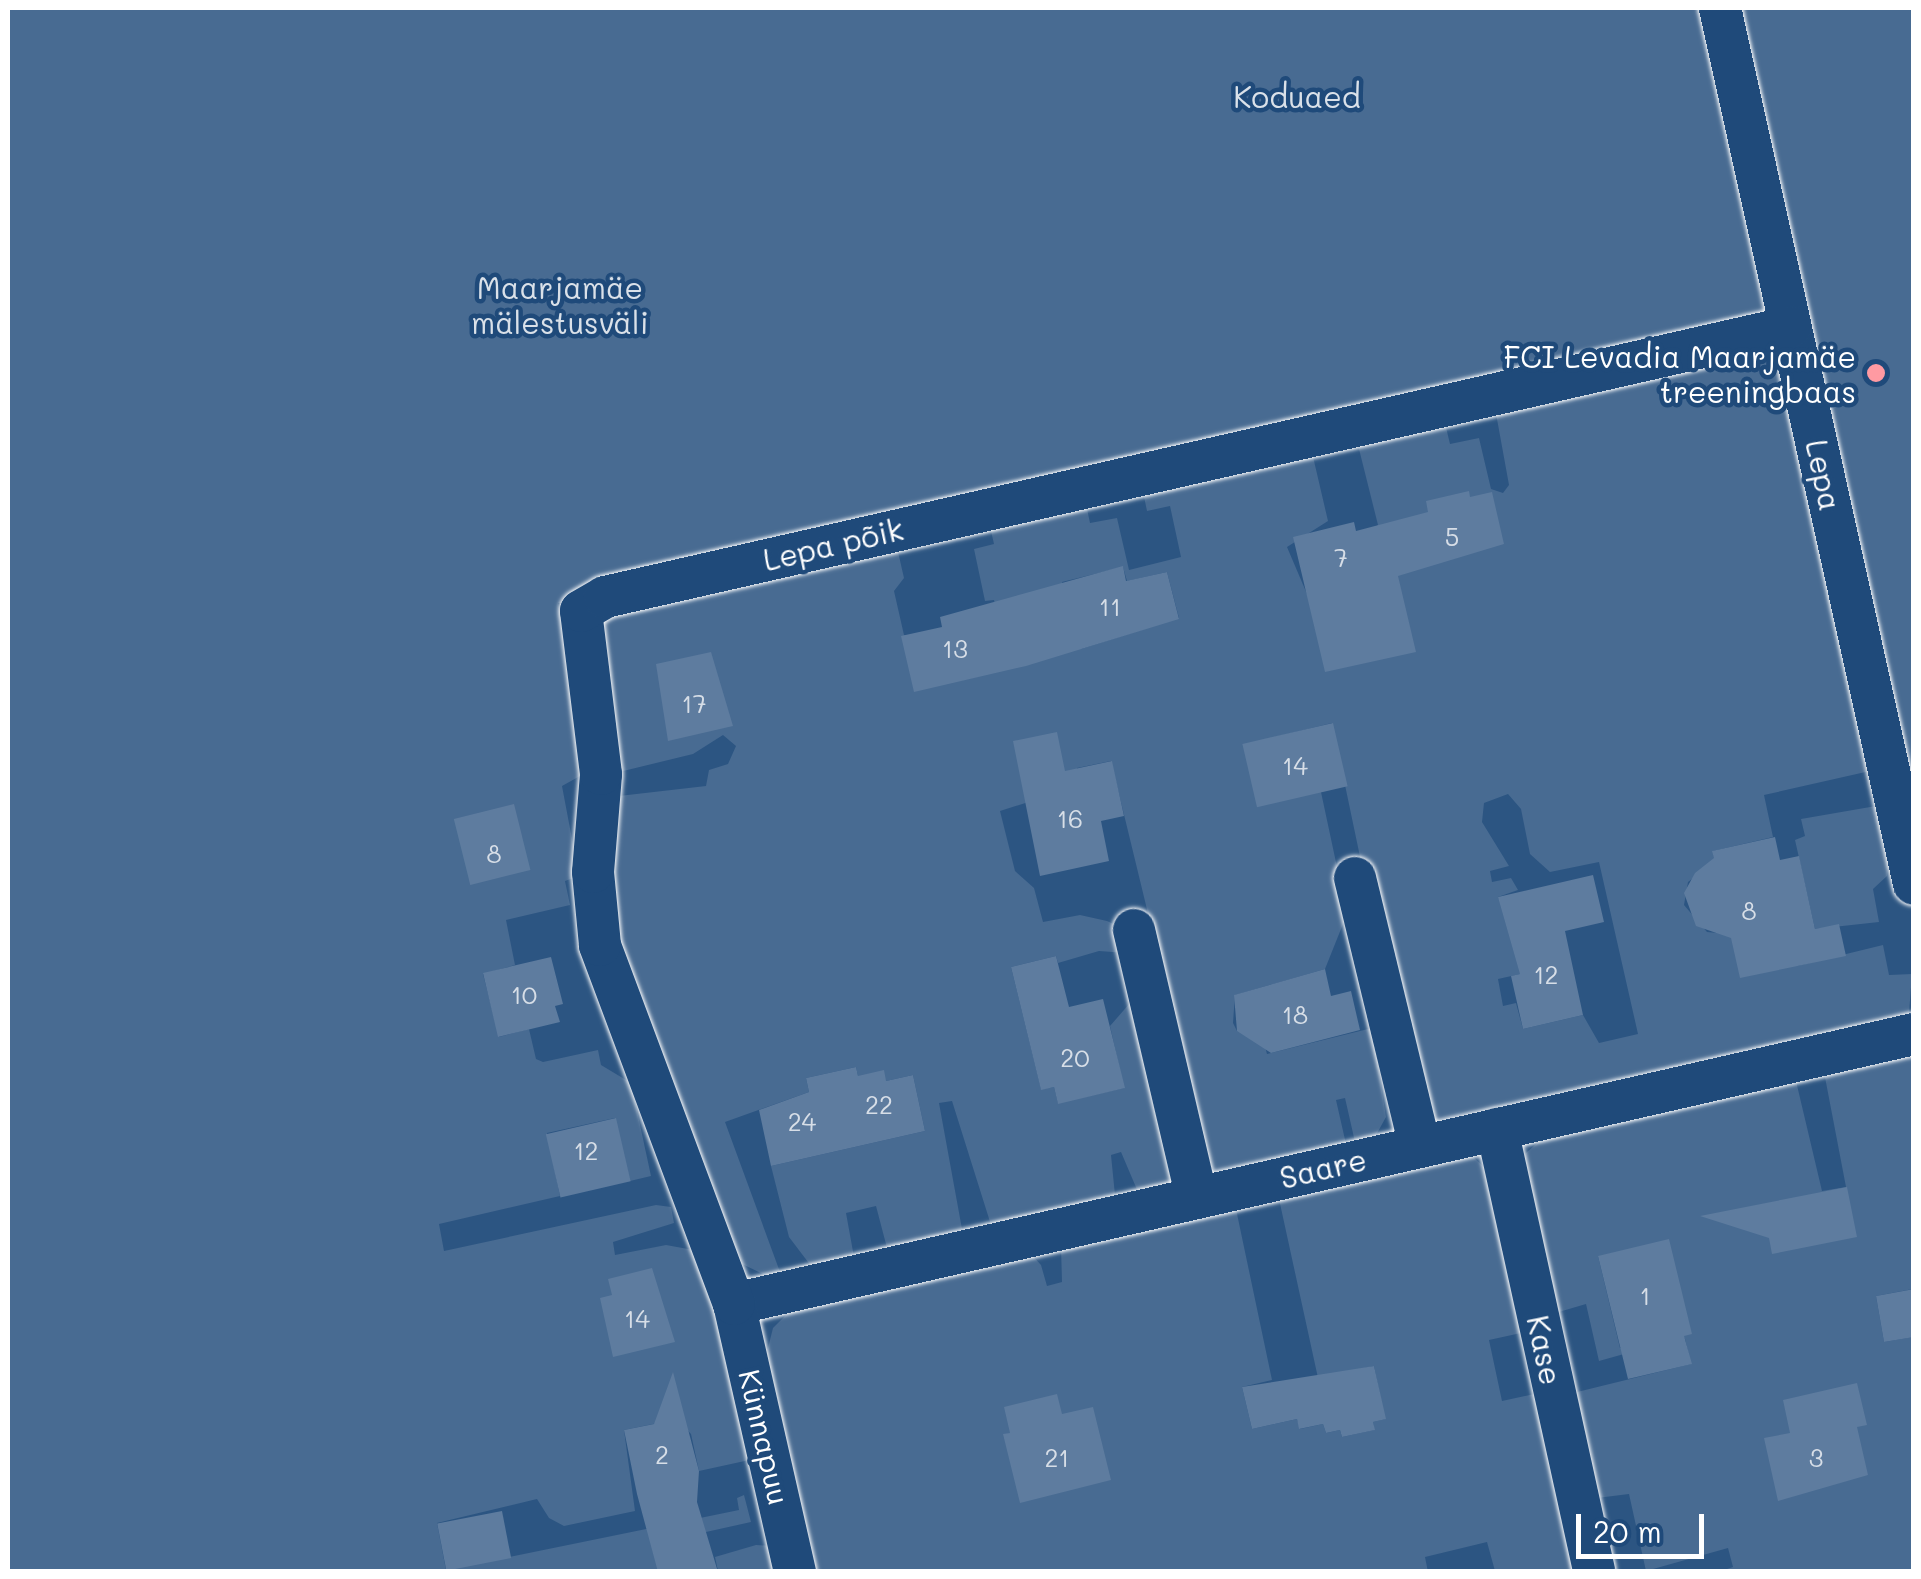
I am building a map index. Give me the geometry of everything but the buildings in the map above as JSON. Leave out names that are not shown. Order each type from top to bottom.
[{"type":"street","name":"Lepa","points":[[1720,8],[1914,884]]},
{"type":"street","name":"Lepa põik","points":[[734,1304],[600,944],[593,872],[601,774],[578,630],[587,604],[1791,326]]},
{"type":"street","points":[[1355,878],[1420,1146]]},
{"type":"street","points":[[1134,930],[1197,1198]]},
{"type":"street","name":"Saare","points":[[734,1304],[1914,1034]]},
{"type":"street","name":"Kase","points":[[1497,1129],[1594,1572]]},
{"type":"street","name":"Künnapuu","points":[[734,1304],[795,1572]]},
{"type":"green space","points":[[8,8],[1720,8],[1791,327],[587,604],[558,603],[589,771],[562,786],[579,876],[565,881],[570,905],[506,920],[515,965],[483,974],[499,1037],[529,1029],[536,1059],[543,1062],[598,1050],[601,1065],[631,1083],[651,1176],[630,1181],[615,1118],[547,1133],[560,1196],[439,1224],[444,1251],[656,1205],[671,1207],[674,1223],[613,1242],[615,1255],[666,1245],[699,1251],[754,1459],[699,1471],[691,1434],[664,1406],[658,1423],[624,1430],[635,1511],[564,1526],[549,1518],[537,1499],[437,1523],[446,1570],[739,1510],[737,1498],[744,1495],[751,1522],[652,1544],[674,1571],[8,1572]]},
{"type":"green space","name":"FCI Levadia Maarjamäe treeningbaas","points":[[1737,8],[1913,8],[1913,799]]},
{"type":"green space","points":[[1760,356],[1778,368],[1870,771],[1764,795],[1773,837],[1713,851],[1715,862],[1688,882],[1684,905],[1707,932],[1730,934],[1797,966],[1883,945],[1889,975],[1912,974],[1909,1013],[1433,1121],[1363,871],[1332,723],[1243,745],[1321,792],[1347,914],[1325,969],[1235,995],[1233,1023],[1237,1031],[1262,1035],[1267,1054],[1372,1028],[1386,1117],[1375,1137],[1355,1142],[1345,1098],[1336,1100],[1346,1144],[1216,1171],[1209,1165],[1111,761],[1077,768],[1079,786],[1000,811],[1015,871],[1034,888],[1043,922],[1080,915],[1107,921],[1120,927],[1126,953],[1099,951],[1058,963],[1056,956],[1011,967],[1041,1089],[1054,1087],[1058,1103],[1124,1088],[1110,1026],[1130,1003],[1180,1179],[1138,1192],[1121,1152],[1111,1155],[1115,1195],[991,1225],[952,1101],[939,1103],[962,1229],[887,1248],[876,1206],[846,1213],[854,1257],[811,1266],[789,1237],[771,1166],[925,1131],[913,1075],[886,1081],[858,1076],[856,1067],[806,1078],[809,1092],[725,1122],[780,1272],[767,1276],[736,1261],[609,920],[619,796],[706,786],[709,770],[728,764],[736,746],[723,735],[693,754],[615,773],[601,614],[896,543],[904,578],[894,591],[904,635],[1008,658],[994,600],[985,601],[974,549],[994,544],[989,522],[1085,499],[1090,523],[1117,518],[1129,570],[1181,557],[1170,506],[1147,511],[1142,487],[1311,448],[1328,521],[1287,547],[1307,594],[1378,525],[1356,437],[1444,419],[1450,444],[1479,438],[1491,489],[1503,493],[1509,485],[1495,408]],"holes":[[[1123,567],[1127,581],[1167,572],[1179,618],[1081,649],[1062,582]],[[1508,794],[1521,809],[1530,854],[1550,872],[1599,862],[1638,1034],[1599,1043],[1583,1015],[1523,1029],[1516,1003],[1503,1006],[1498,979],[1538,970],[1498,897],[1518,890],[1511,878],[1492,882],[1490,871],[1509,866],[1482,822],[1484,803]]]},
{"type":"green space","points":[[1876,806],[1888,864],[1887,876],[1873,889],[1879,922],[1815,929],[1795,840],[1805,836],[1801,819]]},
{"type":"green space","points":[[1913,1051],[1913,1289],[1876,1296],[1884,1342],[1913,1337],[1913,1571],[1721,1571],[1733,1567],[1728,1548],[1646,1571],[1629,1494],[1597,1498],[1573,1393],[1691,1364],[1685,1339],[1598,1256],[1620,1348],[1642,1349],[1599,1361],[1586,1304],[1552,1314],[1521,1165],[1526,1153],[1544,1137],[1796,1081],[1822,1191],[1846,1187],[1824,1072]]},
{"type":"green space","points":[[1472,1156],[1485,1168],[1521,1333],[1489,1340],[1502,1401],[1539,1393],[1579,1571],[1495,1571],[1487,1542],[1425,1557],[1428,1572],[813,1571],[766,1356],[773,1328],[792,1309],[1029,1252],[1041,1265],[1047,1286],[1062,1282],[1061,1247],[1236,1209],[1272,1380],[1242,1387],[1252,1429],[1297,1419],[1300,1429],[1323,1424],[1326,1433],[1340,1430],[1342,1437],[1374,1430],[1373,1422],[1385,1419],[1374,1366],[1318,1378],[1279,1199]]},
{"type":"green space","points":[[756,1545],[773,1546],[779,1571],[718,1571],[715,1557]]},
{"type":"place","name":"FCI Levadia Maarjamäe treeningbaas","points":[[1876,373]]},
{"type":"park label","name":"Koduaed","points":[[1297,96]]},
{"type":"park label","name":"Maarjamäe mälestusväli","points":[[560,304]]}]
